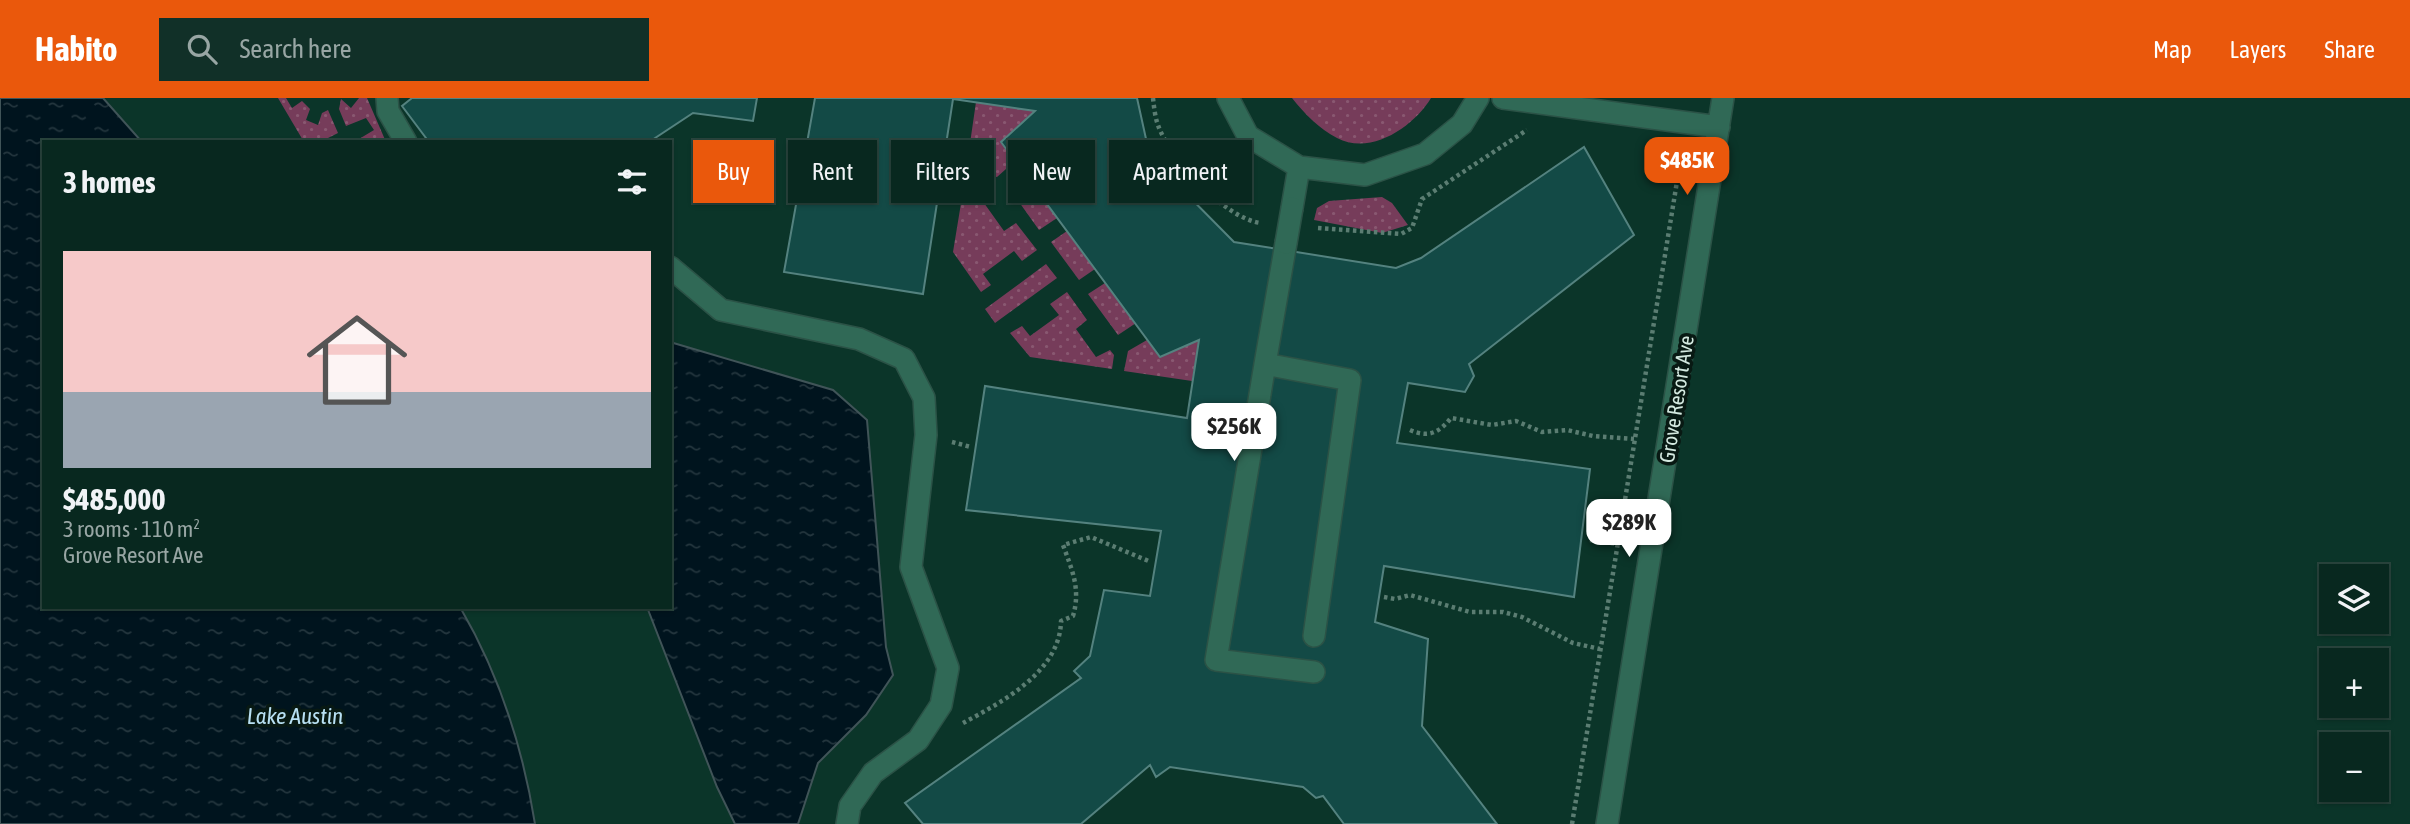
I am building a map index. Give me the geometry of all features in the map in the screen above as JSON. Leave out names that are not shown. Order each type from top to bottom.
[{"type":"street","points":[[387,98],[388,111],[405,140]]},
{"type":"street","points":[[1228,98],[1248,136],[1298,167],[1365,175],[1424,154],[1462,124],[1478,98]]},
{"type":"street","points":[[1503,98],[1719,127]]},
{"type":"street","name":"Grove Resort Ave","points":[[1607,824],[1723,98]]},
{"type":"street","points":[[1298,167],[1216,660],[1314,672]]},
{"type":"street","points":[[672,269],[721,310],[859,339],[904,359],[924,398],[926,435],[911,567],[948,668],[941,705],[918,740],[873,774],[850,806],[847,824]]},
{"type":"street","points":[[1265,364],[1350,380],[1314,636]]},
{"type":"path","points":[[1153,98],[1158,126],[1186,172],[1215,200],[1256,222],[1269,223]]},
{"type":"path","points":[[1572,824],[1687,124]]},
{"type":"path","points":[[1306,226],[1329,231],[1401,234],[1412,228],[1422,200],[1528,129],[1536,128]]},
{"type":"path","points":[[1670,149],[1682,152]]},
{"type":"path","points":[[1317,238],[1318,227]]},
{"type":"path","points":[[1410,430],[1422,435],[1441,430],[1451,418],[1492,425],[1516,421],[1542,432],[1567,430],[1593,436],[1634,439]]},
{"type":"path","points":[[924,730],[951,730],[1041,672],[1061,635],[1061,621],[1073,616],[1077,604],[1078,587],[1063,545],[1091,537],[1151,562]]},
{"type":"path","points":[[1590,540],[1617,544]]},
{"type":"path","points":[[1384,597],[1395,599],[1410,595],[1470,612],[1503,612],[1522,617],[1573,643],[1600,650]]},
{"type":"shaded area","points":[[278,98],[286,98],[292,108],[302,101],[310,109],[306,120],[318,125],[322,113],[328,110],[338,133],[324,140],[303,140]]},
{"type":"shaded area","points":[[359,98],[367,98],[385,140],[357,140],[374,130],[366,118],[346,126],[339,109],[341,99],[351,108]]},
{"type":"shaded area","points":[[1292,98],[1431,98],[1414,119],[1391,135],[1378,141],[1350,143],[1330,134],[1312,120]]},
{"type":"shaded area","points":[[976,102],[1035,111],[1001,142],[1008,152],[1008,167],[997,177],[994,176],[994,140],[970,140]]},
{"type":"shaded area","points":[[1382,197],[1392,203],[1408,225],[1382,233],[1314,220],[1317,208],[1329,201]]},
{"type":"shaded area","points":[[961,203],[984,203],[1004,231],[1016,223],[1037,250],[1022,261],[1014,251],[983,274],[991,285],[981,292],[953,252]]},
{"type":"shaded area","points":[[1020,203],[1046,203],[1057,218],[1039,230]]},
{"type":"shaded area","points":[[1067,231],[1095,269],[1079,280],[1051,242]]},
{"type":"shaded area","points":[[1046,264],[1057,278],[995,323],[985,309]]},
{"type":"shaded area","points":[[1105,283],[1136,323],[1118,335],[1088,294]]},
{"type":"shaded area","points":[[1067,292],[1087,320],[1076,329],[1096,357],[1110,350],[1114,355],[1112,369],[1030,357],[1010,333],[1022,326],[1030,336],[1059,315],[1050,304]]},
{"type":"shaded area","points":[[1147,340],[1199,340],[1192,381],[1124,371],[1128,351]]},
{"type":"water","name":"Lake Austin","points":[[0,98],[103,98],[140,140],[42,140],[42,609],[461,609],[486,658],[508,712],[524,767],[535,824],[0,824]]},
{"type":"water","points":[[672,343],[833,390],[867,420],[886,647],[893,675],[866,715],[818,763],[798,824],[735,824],[717,787],[648,609],[672,609]]},
{"type":"building","points":[[412,98],[757,98],[753,121],[693,113],[652,140],[428,140],[402,106]]},
{"type":"building","points":[[815,98],[1137,98],[1146,140],[1109,140],[1109,203],[1195,203],[1234,242],[1396,268],[1421,258],[1584,147],[1634,235],[1469,364],[1474,376],[1465,392],[1408,383],[1397,443],[1590,469],[1574,597],[1384,566],[1375,622],[1428,639],[1422,726],[1497,824],[1344,824],[1323,796],[1316,798],[1303,787],[1170,767],[1156,777],[1150,765],[1081,824],[923,824],[905,803],[1081,678],[1074,671],[1090,656],[1104,590],[1150,596],[1161,531],[966,510],[985,386],[1187,418],[1199,340],[1160,357],[1046,203],[1095,203],[1095,140],[1008,140],[1008,151],[1001,142],[1035,111],[953,99],[947,140],[891,140],[891,203],[937,203],[923,294],[784,272],[796,203],[877,203],[877,140],[808,140]]}]
